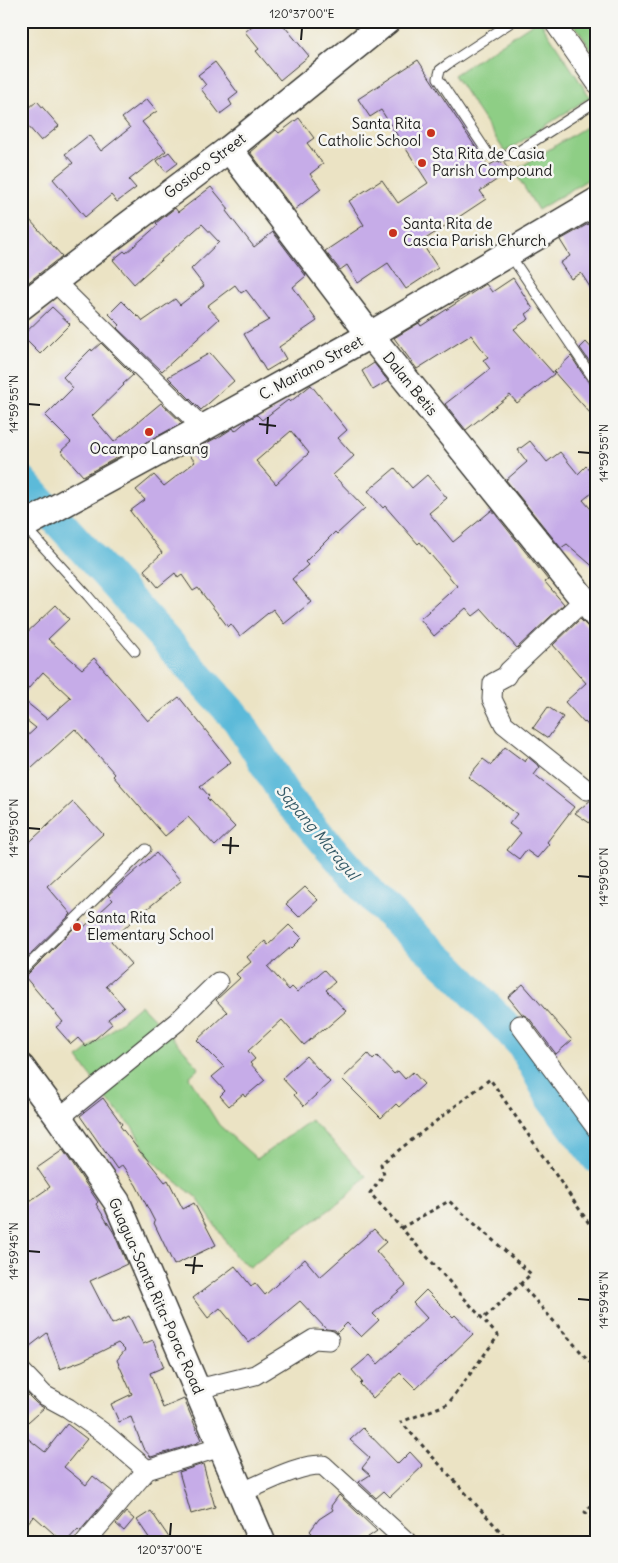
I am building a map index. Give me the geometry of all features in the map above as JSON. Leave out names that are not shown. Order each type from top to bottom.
[{"type":"street","name":"Gosioco Street","points":[[21,307],[229,148],[387,21]]},
{"type":"street","points":[[553,21],[597,84]]},
{"type":"street","name":"Dalan Betis","points":[[229,148],[370,334],[590,608]]},
{"type":"street","name":"C. Mariano Street","points":[[24,525],[203,428],[370,334],[597,201]]},
{"type":"street","points":[[54,281],[203,428]]},
{"type":"street","points":[[587,790],[504,724],[492,699],[493,683],[506,676],[509,671],[590,608]]},
{"type":"street","points":[[59,1118],[178,1021],[218,982]]},
{"type":"street","points":[[520,1025],[597,1129]]},
{"type":"street","name":"Guagua-Santa Rita-Porac Road","points":[[21,1067],[117,1202],[262,1542]]},
{"type":"street","points":[[197,1387],[210,1386],[255,1375],[314,1339],[329,1340]]},
{"type":"street","points":[[21,1371],[44,1395],[68,1408],[104,1434],[147,1470]]},
{"type":"street","points":[[85,1542],[147,1470],[221,1447]]},
{"type":"street","points":[[242,1492],[299,1468],[311,1464],[322,1464],[407,1542]]},
{"type":"lane","points":[[513,21],[440,70],[438,78],[489,154],[511,156],[597,102]]},
{"type":"lane","points":[[508,252],[597,384]]},
{"type":"lane","points":[[24,525],[135,651]]},
{"type":"lane","points":[[21,972],[146,849]]},
{"type":"path","points":[[510,1542],[401,1422],[448,1404],[498,1336],[370,1193],[384,1175],[380,1164],[490,1079],[597,1235]]},
{"type":"path","points":[[401,1228],[449,1201],[531,1274],[483,1319]]},
{"type":"path","points":[[520,1283],[597,1370]]},
{"type":"path","points":[[597,1500],[585,1512],[597,1523]]},
{"type":"green space","points":[[536,21],[540,21],[590,97],[505,152],[454,75]]},
{"type":"green space","points":[[572,21],[597,21],[597,58]]},
{"type":"green space","points":[[597,120],[597,174],[538,210],[514,171]]},
{"type":"green space","points":[[141,1005],[199,1068],[189,1077],[219,1125],[257,1159],[311,1120],[366,1176],[347,1197],[250,1267],[236,1257],[197,1198],[167,1174],[148,1155],[133,1128],[108,1101],[78,1058]]},
{"type":"building","points":[[258,21],[280,21],[309,56],[280,80],[256,51],[259,49],[245,32]]},
{"type":"building","points":[[418,60],[488,166],[495,162],[503,162],[510,171],[480,191],[486,199],[421,242],[438,268],[406,289],[388,263],[358,283],[347,265],[340,270],[325,251],[364,225],[349,201],[382,180],[398,203],[428,183],[381,110],[370,117],[358,99]]},
{"type":"building","points":[[215,62],[238,93],[229,100],[232,105],[220,114],[201,89],[206,85],[198,75]]},
{"type":"building","points":[[147,99],[157,111],[142,122],[166,151],[129,180],[136,188],[117,202],[111,195],[85,217],[53,179],[73,163],[65,154],[89,135],[101,151],[130,128],[122,118]]},
{"type":"building","points":[[37,101],[59,126],[41,141],[21,118],[21,115]]},
{"type":"building","points":[[299,118],[314,138],[307,143],[323,164],[310,174],[321,189],[294,210],[250,152],[276,130],[279,133]]},
{"type":"building","points":[[169,152],[178,163],[166,172],[157,161]]},
{"type":"building","points":[[211,187],[229,209],[226,211],[254,247],[273,232],[306,276],[293,287],[317,321],[279,347],[286,359],[266,371],[244,334],[269,320],[246,290],[241,293],[235,285],[207,306],[219,319],[162,371],[117,328],[120,325],[109,314],[122,301],[143,321],[175,299],[180,305],[204,286],[191,269],[219,242],[202,224],[134,284],[113,260],[124,251],[126,253],[158,225],[156,223],[175,208],[178,212]]},
{"type":"building","points":[[21,210],[62,256],[21,288]]},
{"type":"building","points":[[597,219],[597,298],[581,273],[571,279],[560,263],[570,256],[560,240]]},
{"type":"building","points":[[513,278],[533,309],[526,314],[529,319],[514,329],[554,374],[517,403],[510,395],[466,430],[445,404],[490,369],[483,360],[488,357],[471,335],[417,369],[394,338],[419,323],[421,326],[486,284],[492,292]]},
{"type":"building","points":[[52,307],[70,324],[40,354],[22,336]]},
{"type":"building","points":[[586,342],[597,354],[597,372],[580,348]]},
{"type":"building","points":[[101,343],[133,375],[92,416],[114,442],[161,403],[182,423],[83,476],[61,451],[71,442],[45,416],[73,388],[63,377],[91,349],[92,351]]},
{"type":"building","points":[[210,353],[234,381],[201,410],[168,377]]},
{"type":"building","points":[[571,356],[592,388],[597,390],[597,421],[554,372]]},
{"type":"building","points":[[374,363],[388,381],[373,390],[362,371]]},
{"type":"building","points":[[311,385],[347,430],[338,438],[354,456],[333,475],[365,508],[337,534],[335,532],[305,562],[308,565],[292,579],[311,602],[284,624],[273,609],[240,636],[231,624],[228,627],[198,588],[193,591],[182,575],[178,578],[175,573],[158,587],[144,570],[162,553],[130,511],[145,500],[136,490],[154,475],[164,486],[195,462],[188,453],[233,428],[235,431],[257,415],[262,420],[288,400],[290,402]],"holes":[[[291,431],[309,453],[276,484],[256,461]]]},
{"type":"building","points":[[530,441],[547,462],[560,452],[578,474],[586,466],[597,478],[597,489],[583,500],[597,516],[597,570],[567,544],[561,548],[506,480],[527,462],[518,450]]},
{"type":"building","points":[[395,468],[412,488],[427,475],[447,498],[429,513],[453,542],[492,510],[548,580],[545,582],[564,604],[517,648],[482,609],[473,616],[466,608],[434,636],[420,619],[457,586],[420,542],[418,544],[385,506],[383,508],[368,491]]},
{"type":"building","points":[[56,605],[69,619],[48,639],[82,669],[94,658],[148,721],[179,697],[231,762],[200,786],[209,796],[207,798],[235,827],[215,846],[188,817],[165,836],[113,776],[115,774],[75,729],[21,778],[21,742],[36,728],[21,716],[21,698],[47,719],[71,698],[43,672],[21,697],[21,638]]},
{"type":"building","points":[[580,619],[591,630],[597,631],[597,735],[565,702],[586,683],[553,645]]},
{"type":"building","points":[[548,707],[563,717],[548,738],[533,728]]},
{"type":"building","points":[[505,747],[525,762],[528,757],[540,767],[534,775],[574,807],[537,858],[526,850],[519,859],[507,850],[521,833],[509,824],[517,814],[468,777],[483,759],[491,765]]},
{"type":"building","points":[[597,795],[597,817],[591,824],[575,813]]},
{"type":"building","points":[[73,802],[103,834],[47,886],[71,914],[21,963],[21,850]]},
{"type":"building","points":[[156,853],[181,881],[111,941],[131,964],[106,986],[124,1007],[108,1019],[112,1024],[86,1047],[78,1038],[71,1044],[56,1027],[63,1022],[25,977],[79,923],[83,928],[113,900],[108,895]]},
{"type":"building","points":[[305,887],[318,900],[299,917],[286,904]]},
{"type":"building","points":[[289,925],[302,938],[268,967],[289,990],[292,987],[297,992],[324,970],[335,982],[326,990],[346,1011],[304,1045],[282,1020],[248,1051],[255,1059],[250,1063],[265,1080],[245,1097],[243,1094],[229,1106],[220,1096],[225,1091],[212,1077],[224,1067],[197,1040],[227,1012],[216,1000],[240,978],[236,974],[251,962],[247,957],[265,941],[268,945]]},
{"type":"building","points":[[523,984],[572,1040],[556,1054],[529,1018],[522,1014],[508,997]]},
{"type":"building","points":[[368,1054],[373,1060],[377,1056],[394,1074],[398,1071],[405,1079],[413,1072],[424,1084],[399,1107],[396,1104],[381,1118],[342,1079]]},
{"type":"building","points":[[306,1056],[330,1082],[304,1106],[294,1095],[296,1093],[282,1078]]},
{"type":"building","points":[[103,1098],[122,1124],[120,1126],[141,1153],[165,1182],[168,1180],[183,1209],[194,1203],[216,1245],[174,1265],[136,1185],[122,1165],[117,1169],[80,1116]]},
{"type":"building","points":[[63,1150],[98,1202],[96,1204],[114,1233],[127,1264],[90,1281],[112,1324],[129,1316],[143,1344],[153,1340],[164,1367],[150,1373],[163,1408],[184,1399],[201,1440],[197,1443],[151,1457],[143,1448],[131,1417],[119,1422],[111,1404],[132,1394],[117,1360],[125,1350],[118,1343],[82,1361],[60,1369],[47,1333],[21,1353],[21,1207],[50,1187],[37,1168]]},
{"type":"building","points":[[374,1229],[386,1242],[376,1251],[406,1285],[373,1314],[379,1320],[361,1337],[347,1323],[337,1333],[335,1330],[326,1329],[300,1301],[249,1343],[220,1308],[208,1318],[193,1298],[235,1266],[251,1286],[255,1283],[265,1295],[305,1259],[320,1277]]},
{"type":"building","points":[[426,1290],[453,1317],[455,1315],[473,1334],[416,1389],[400,1373],[373,1398],[360,1384],[362,1382],[352,1370],[370,1355],[378,1364],[427,1318],[413,1303]]},
{"type":"building","points":[[21,1388],[44,1408],[21,1428]]},
{"type":"building","points":[[67,1424],[87,1439],[64,1467],[86,1485],[93,1476],[113,1492],[80,1531],[78,1529],[66,1542],[63,1542],[34,1516],[21,1530],[21,1433],[45,1452]]},
{"type":"building","points":[[363,1428],[398,1464],[410,1452],[423,1466],[390,1497],[384,1491],[376,1498],[359,1482],[370,1475],[362,1468],[370,1458],[350,1440]]},
{"type":"building","points":[[203,1464],[215,1507],[191,1514],[179,1472]]},
{"type":"building","points":[[339,1495],[377,1531],[361,1542],[296,1542],[312,1533],[310,1531],[319,1519],[333,1510],[331,1506]]},
{"type":"building","points":[[151,1511],[172,1542],[152,1542],[137,1520]]},
{"type":"building","points":[[126,1512],[134,1519],[124,1531],[116,1524]]},
{"type":"waterway","name":"Sapang Maragul","points":[[21,480],[238,720],[286,797],[381,906],[452,970],[523,1045],[552,1098],[597,1158]]},
{"type":"place","name":"Santa Rita Catholic School","points":[[431,133]]},
{"type":"place","name":"Sta Rita de Casia Parish Compound","points":[[422,163]]},
{"type":"place","name":"Santa Rita de Cascia Parish Church","points":[[393,233]]},
{"type":"place","name":"Ocampo Lansang","points":[[149,432]]},
{"type":"place","name":"Santa Rita Elementary School","points":[[77,927]]}]
